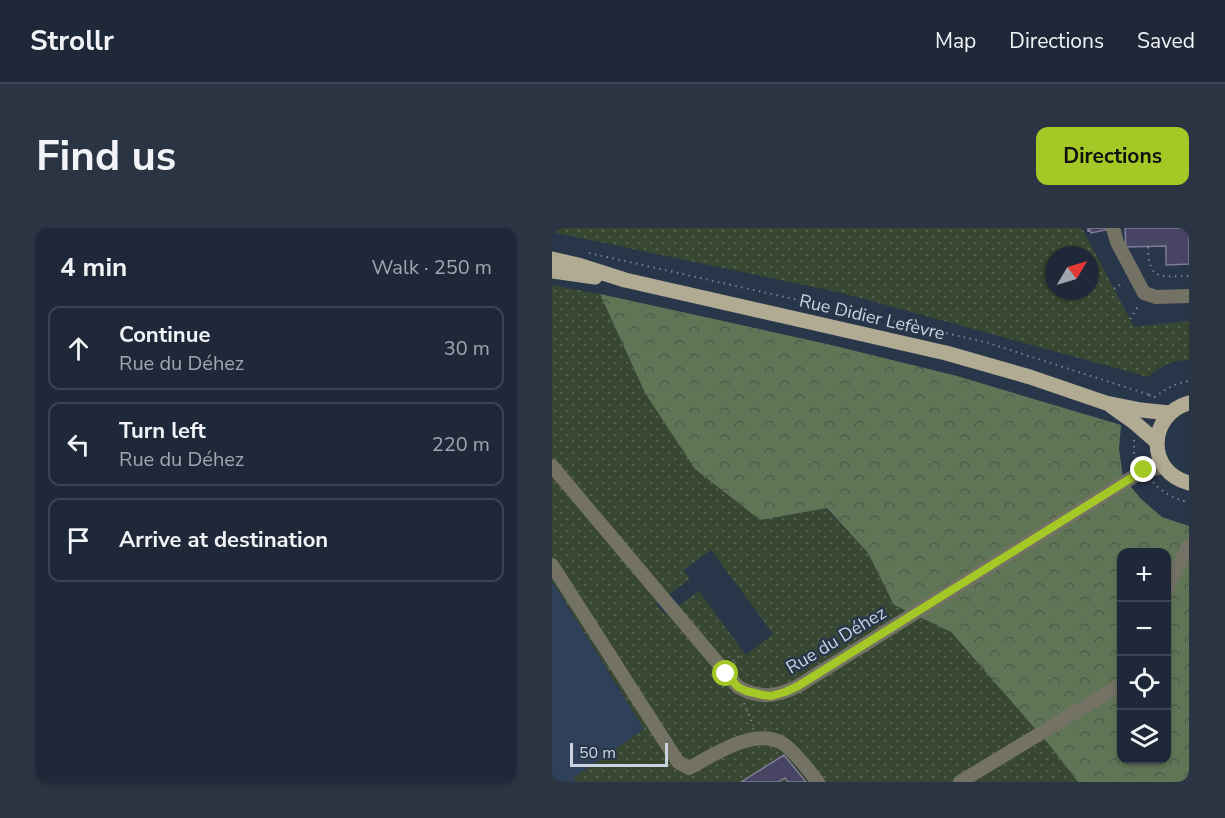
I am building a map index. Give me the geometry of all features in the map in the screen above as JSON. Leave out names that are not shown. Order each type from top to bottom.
[{"type":"main road","name":"Rue Didier Lefèvre","points":[[552,259],[625,280],[946,353],[1030,377],[1106,403],[1141,410],[1170,412]]},
{"type":"main road","name":"Rue Didier Lefèvre","points":[[552,271],[625,280]]},
{"type":"main road","name":"Rue Didier Lefèvre","points":[[1106,403],[1157,442]]},
{"type":"main road","points":[[1189,403],[1175,408],[1165,417],[1159,429],[1157,442],[1158,455],[1164,467],[1174,477],[1189,483]]},
{"type":"street","points":[[1113,228],[1117,242],[1144,293],[1156,297],[1189,296]]},
{"type":"street","name":"Rue du Déhez","points":[[552,466],[738,687],[771,696],[798,686],[1144,470],[1164,467]]},
{"type":"street","points":[[1171,582],[1189,546]]},
{"type":"street","points":[[552,565],[678,762],[689,768],[733,745],[752,739],[767,739],[782,743],[818,782]]},
{"type":"street","points":[[960,782],[1117,687]]},
{"type":"path","points":[[1148,247],[1148,262],[1154,273],[1162,276],[1189,276]]},
{"type":"path","points":[[586,252],[985,342],[1150,395]]},
{"type":"path","points":[[1149,479],[1171,496],[1189,502]]},
{"type":"shaded area","points":[[552,581],[644,730],[574,778],[576,782],[552,782]]},
{"type":"green space","points":[[552,228],[1082,228],[1091,246],[1045,246],[1045,300],[1099,300],[1099,260],[1134,327],[1189,321],[1189,360],[1167,364],[1148,377],[842,293],[552,232]]},
{"type":"green space","points":[[552,285],[600,294],[645,393],[760,520],[826,508],[868,553],[894,605],[951,632],[1051,747],[1078,782],[576,782],[573,778],[644,729],[552,581]],"holes":[[[711,550],[773,634],[746,655],[699,591],[666,615],[656,604],[690,579],[683,570]]]},
{"type":"green space","points":[[600,294],[827,344],[957,376],[1121,425],[1119,449],[1123,477],[1141,499],[1162,517],[1189,526],[1189,782],[1078,782],[1051,747],[951,632],[894,605],[868,553],[827,508],[760,520],[695,469],[645,393]]},
{"type":"building","points":[[1088,228],[1106,228],[1106,230],[1091,233]]},
{"type":"building","points":[[1125,228],[1189,228],[1189,264],[1166,265],[1166,246],[1126,247]]},
{"type":"building","points":[[784,755],[806,782],[788,782],[785,778],[778,782],[741,782]]},
{"type":"route","points":[[726,674],[738,687],[763,695],[771,696],[798,686],[1144,470]]}]
